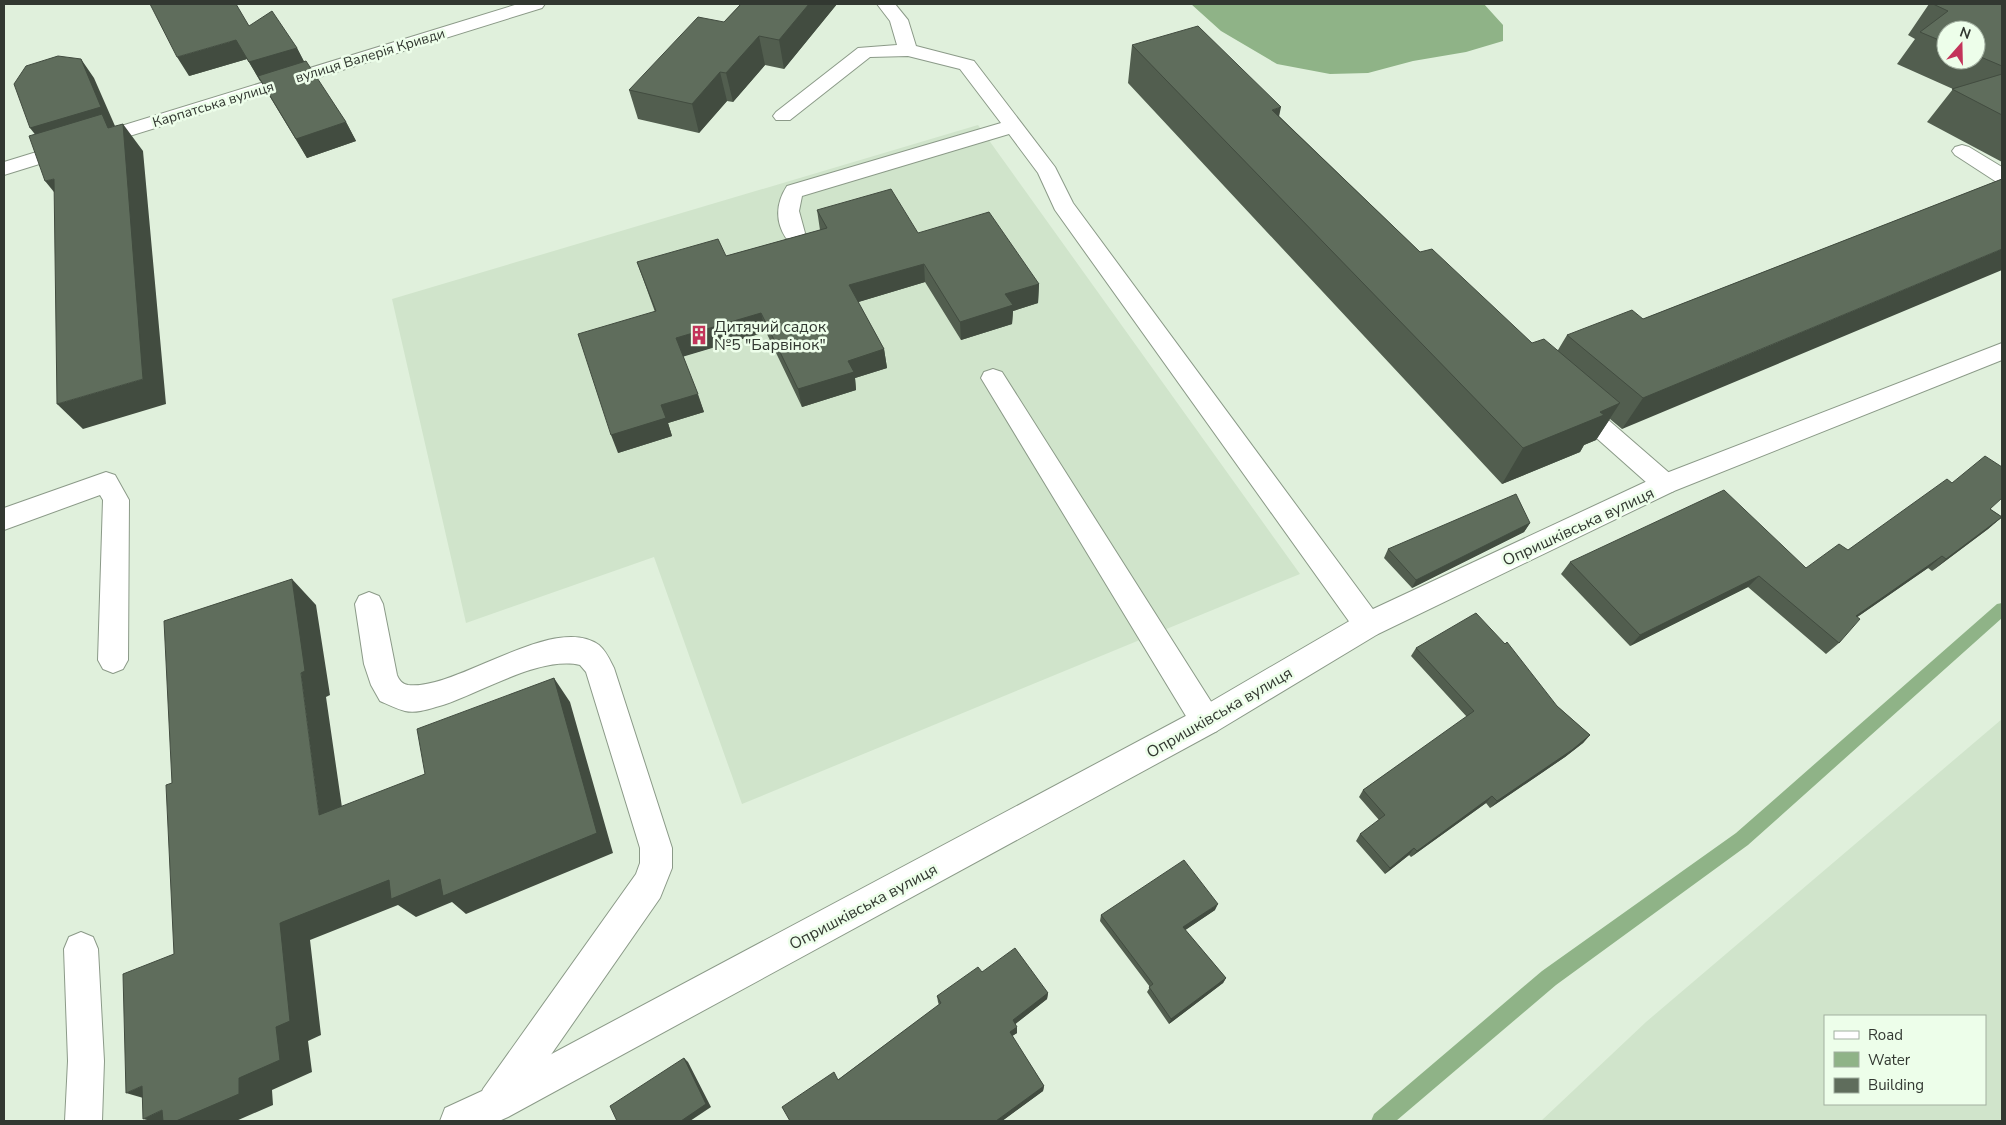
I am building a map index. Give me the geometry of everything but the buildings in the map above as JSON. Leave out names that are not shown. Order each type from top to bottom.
[{"type":"street","name":"вулиця Валерія Кривди","points":[[4,168],[536,4]]},
{"type":"street","points":[[886,4],[899,20],[908,50]]},
{"type":"street","points":[[783,116],[865,52],[908,50],[967,65],[1048,172],[1063,205],[1368,626]]},
{"type":"street","points":[[794,233],[787,208],[787,199],[794,191],[1014,126]]},
{"type":"street","points":[[1962,151],[2002,176]]},
{"type":"street","name":"Опришківська вулиця","points":[[458,1121],[495,1104],[1206,721],[1368,626],[1665,484],[2002,351]]},
{"type":"street","points":[[992,378],[1206,721]]},
{"type":"street","points":[[1554,387],[1665,484]]},
{"type":"street","points":[[4,519],[106,482],[116,500],[113,660]]},
{"type":"street","points":[[369,604],[383,680],[392,693],[409,700],[431,696],[550,652],[571,649],[589,654],[599,668],[656,848],[658,860],[656,873],[648,886],[495,1104]]},
{"type":"street","points":[[81,950],[86,1061],[84,1121]]},
{"type":"shaded area","points":[[978,125],[1300,574],[742,804],[654,557],[466,623],[392,299]]},
{"type":"shaded area","points":[[2002,719],[2002,1121],[1541,1121],[1646,1022]]},
{"type":"water","points":[[1191,4],[1484,4],[1503,25],[1503,41],[1466,52],[1413,61],[1368,73],[1330,74],[1277,64],[1221,31]]},
{"type":"waterway","points":[[1381,1121],[1549,978],[1742,839],[2002,609]]},
{"type":"place","name":"Дитячий садок №5 \"Барвінок\"","points":[[699,335]]}]
